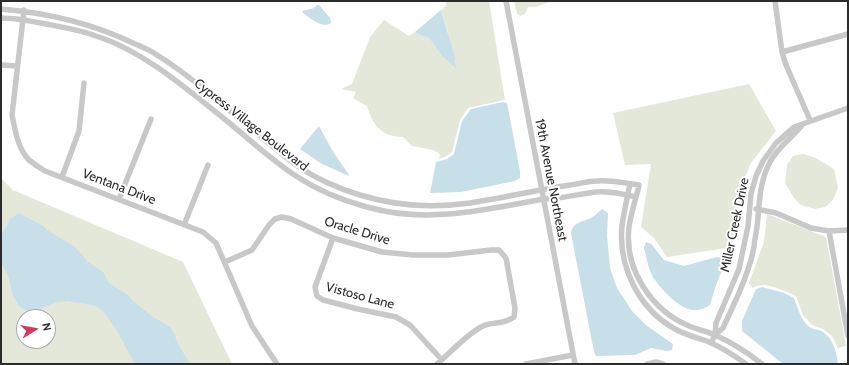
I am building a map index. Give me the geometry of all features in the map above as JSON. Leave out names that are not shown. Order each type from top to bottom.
[{"type":"street","name":"19th Avenue Northeast","points":[[506,1],[575,364]]},
{"type":"street","points":[[775,1],[782,52],[810,120]]},
{"type":"street","name":"Cypress Village Boulevard","points":[[1,9],[24,10],[55,15],[94,26],[156,54],[184,74],[300,168],[338,187],[360,195],[384,201],[406,204],[443,206],[472,203],[541,189],[597,181],[612,181],[639,186],[636,197],[612,192],[596,192],[554,199],[543,199],[473,212],[430,215],[368,208],[321,190],[294,174],[162,70],[128,50],[96,36],[57,26],[1,18]]},
{"type":"street","name":"Ventana Drive","points":[[24,10],[12,115],[20,146],[28,159],[45,171],[203,232],[216,243],[252,326],[277,364]]},
{"type":"street","points":[[782,52],[848,34]]},
{"type":"street","points":[[1,65],[18,66]]},
{"type":"street","points":[[62,177],[78,132],[84,82]]},
{"type":"street","name":"Miller Creek Drive","points":[[715,335],[716,323],[739,270],[751,194],[756,176],[771,154],[781,147],[797,132],[802,125],[810,120],[848,108]]},
{"type":"street","points":[[119,199],[151,119]]},
{"type":"street","name":"Miller Creek Drive","points":[[715,335],[723,328],[750,266],[756,237],[760,188],[771,154]]},
{"type":"street","points":[[184,225],[208,165]]},
{"type":"street","points":[[630,184],[622,227],[623,254],[630,279],[639,296],[654,313],[676,329],[712,343],[746,364]]},
{"type":"street","points":[[636,197],[629,226],[628,241],[635,272],[643,287],[652,299],[662,310],[678,320],[733,344],[762,364]]},
{"type":"street","points":[[750,208],[776,213],[810,228],[829,231],[848,230]]},
{"type":"street","name":"Oracle Drive","points":[[225,262],[252,250],[275,219],[282,217],[291,219],[333,238],[382,252],[413,255],[448,255],[499,250],[506,258],[515,308],[514,318],[507,322],[482,326],[470,334],[440,362]]},
{"type":"street","points":[[829,231],[848,336]]},
{"type":"street","name":"Vistoso Lane","points":[[333,238],[315,287],[318,296],[323,300],[396,317],[410,325],[440,362]]},
{"type":"street","points":[[712,343],[715,335]]},
{"type":"street","points":[[527,364],[537,363],[544,356],[552,359],[573,355]]},
{"type":"street","points":[[647,364],[656,362],[663,364]]},
{"type":"shaded area","points":[[446,1],[489,1],[505,100],[468,108],[460,120],[452,152],[439,159],[440,154],[433,150],[412,146],[403,137],[389,135],[379,129],[375,125],[367,106],[353,98],[356,92],[341,89],[352,84],[370,37],[384,20],[409,36],[415,32],[429,38],[441,55],[448,32],[441,10],[446,6]]},
{"type":"shaded area","points":[[514,1],[552,1],[536,7],[528,7],[525,14],[521,16],[517,14]]},
{"type":"shaded area","points":[[749,84],[776,131],[751,163],[745,177],[733,247],[667,257],[654,238],[641,227],[651,164],[625,165],[613,113]]},
{"type":"shaded area","points":[[803,154],[816,158],[834,169],[838,188],[833,200],[825,207],[815,209],[801,205],[794,198],[785,183],[787,165],[793,156]]},
{"type":"shaded area","points":[[1,178],[13,190],[183,262],[232,364],[1,364]]},
{"type":"shaded area","points":[[767,214],[826,237],[846,346],[838,348],[832,336],[823,329],[812,325],[803,315],[796,296],[780,289],[768,286],[762,285],[753,288],[749,283],[764,242]]},
{"type":"water","points":[[319,5],[330,18],[331,23],[328,25],[314,21],[302,11],[314,8]]},
{"type":"water","points":[[441,10],[454,54],[456,68],[441,55],[429,38],[415,32]]},
{"type":"water","points":[[503,102],[507,103],[520,178],[515,181],[461,192],[430,193],[436,162],[447,159],[454,154],[462,121],[471,109]]},
{"type":"water","points":[[319,126],[332,150],[349,176],[322,164],[300,149]]},
{"type":"water","points":[[602,209],[608,213],[607,236],[610,268],[617,288],[632,311],[647,326],[673,344],[672,350],[667,351],[651,348],[635,355],[596,356],[594,352],[571,233],[576,224],[592,217]]},
{"type":"water","points":[[19,213],[43,226],[75,247],[88,262],[103,272],[109,283],[128,295],[153,317],[170,327],[190,364],[135,364],[117,331],[105,313],[98,307],[67,301],[55,303],[39,309],[24,309],[19,306],[13,296],[9,278],[1,262],[1,236],[10,219]]},
{"type":"water","points":[[646,242],[651,244],[664,260],[684,266],[717,257],[724,258],[726,261],[710,305],[697,310],[688,309],[676,302],[665,292],[653,277],[650,270],[644,247]]},
{"type":"water","points":[[762,287],[784,293],[794,298],[800,314],[805,322],[811,328],[823,332],[832,342],[838,364],[783,364],[742,331],[742,321],[756,289]]}]
